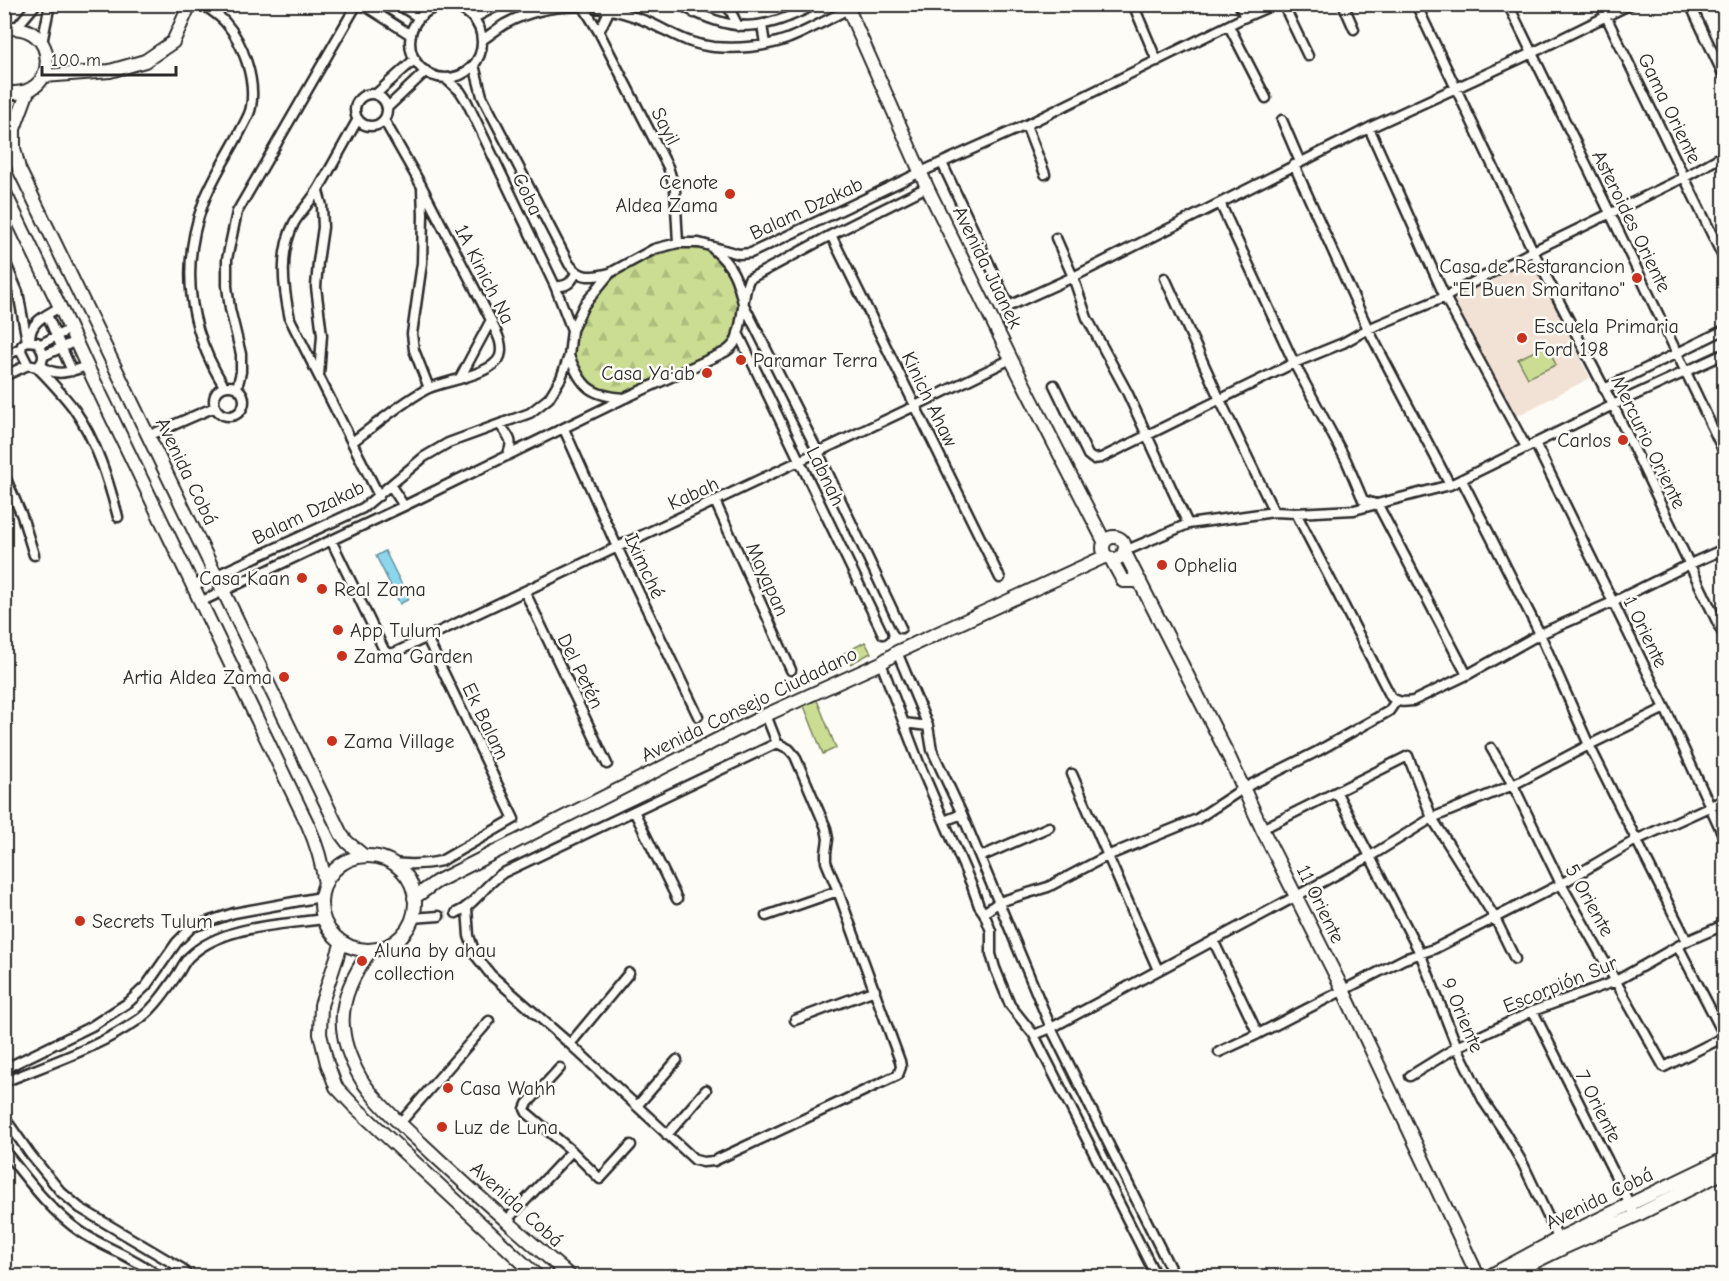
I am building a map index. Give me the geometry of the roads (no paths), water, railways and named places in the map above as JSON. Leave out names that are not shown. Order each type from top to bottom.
[{"type":"street","points":[[10,29],[36,4]]},
{"type":"street","points":[[42,43],[50,4]]},
{"type":"street","points":[[44,76],[110,71],[145,61],[173,42],[190,4]]},
{"type":"street","points":[[203,4],[224,21],[239,41],[251,76],[251,108],[204,200],[193,238],[189,274],[196,323],[224,386]]},
{"type":"street","points":[[237,388],[242,354],[230,309],[227,286],[227,259],[237,212],[357,4]]},
{"type":"street","points":[[362,4],[411,35]]},
{"type":"street","points":[[397,4],[419,18]]},
{"type":"street","points":[[474,18],[501,4]]},
{"type":"street","points":[[679,4],[694,13],[720,23],[738,26],[762,25],[791,17],[816,4]]},
{"type":"street","points":[[694,13],[704,4]]},
{"type":"street","points":[[727,4],[738,26]]},
{"type":"street","points":[[1133,4],[1157,61]]},
{"type":"street","points":[[1239,4],[1245,17]]},
{"type":"street","name":"Balam Dzakab","points":[[193,586],[363,508],[424,458],[448,443],[530,413],[549,398],[561,378],[569,356],[572,330],[584,305],[610,273],[654,249],[678,243],[699,243],[739,254],[751,252],[921,172],[1026,126],[1275,4]]},
{"type":"street","points":[[1283,4],[1308,56]]},
{"type":"street","points":[[1343,4],[1354,29]]},
{"type":"street","name":"Mercurio Oriente","points":[[1416,4],[1533,251],[1613,405],[1725,636]]},
{"type":"street","name":"Asteroides Oriente","points":[[1508,4],[1725,452]]},
{"type":"street","name":"Gama Oriente","points":[[1600,4],[1725,259]]},
{"type":"street","points":[[942,163],[1009,306],[1073,277],[1369,128],[1532,53],[1631,4]]},
{"type":"street","points":[[1690,4],[1725,76]]},
{"type":"street","points":[[447,5],[462,9],[474,18],[480,28],[482,40],[479,57],[474,65],[461,75],[445,78],[426,71],[415,59],[411,47],[411,35],[419,18],[432,9],[447,5]]},
{"type":"street","points":[[482,40],[535,8],[584,6],[610,9],[650,23],[687,42],[715,47],[743,47],[785,39],[847,7]]},
{"type":"street","name":"Sayil","points":[[584,6],[600,32],[668,167],[675,189],[678,243]]},
{"type":"street","name":"Avenida Juanek","points":[[847,7],[927,187],[1104,541]]},
{"type":"street","points":[[600,32],[610,9]]},
{"type":"street","points":[[762,25],[765,44]]},
{"type":"street","points":[[1228,26],[1266,98]]},
{"type":"street","points":[[4,92],[17,94],[38,85],[48,65],[47,53],[35,35],[26,30],[10,29]]},
{"type":"street","points":[[376,94],[415,59]]},
{"type":"street","points":[[474,65],[482,96],[560,250],[576,273],[597,276],[610,273]]},
{"type":"street","points":[[388,107],[426,71]]},
{"type":"street","name":"Coba","points":[[445,78],[460,91],[467,102],[555,286],[572,330]]},
{"type":"street","name":"Avenida Cobá","points":[[28,91],[14,129],[14,148],[19,169],[341,834],[364,856]]},
{"type":"street","points":[[367,94],[376,94],[385,100],[388,107],[384,120],[373,126],[365,125],[358,119],[355,111],[357,102],[367,94]]},
{"type":"street","points":[[358,119],[318,191],[294,223],[284,254],[283,275],[290,319],[379,496]]},
{"type":"street","name":"1A Kinich Na","points":[[352,442],[429,388],[483,370],[494,364],[500,357],[501,343],[491,320],[421,185],[384,120]]},
{"type":"street","points":[[1282,120],[1297,164],[1368,328],[1450,485]]},
{"type":"street","points":[[1026,126],[1045,174]]},
{"type":"street","points":[[1369,128],[1445,297],[1526,447]]},
{"type":"street","points":[[1054,385],[1090,458],[1101,458],[1294,363],[1343,343],[1368,328],[1445,297],[1725,155]]},
{"type":"street","points":[[421,185],[422,262],[412,334],[414,350],[429,388]]},
{"type":"street","points":[[200,602],[723,353],[733,346],[738,333],[749,279],[927,187]]},
{"type":"street","points":[[4,191],[318,848],[325,884]]},
{"type":"street","points":[[318,191],[322,206],[323,227],[316,287],[322,334],[319,377]]},
{"type":"street","points":[[1220,203],[1294,363],[1346,460],[1363,500],[1378,505],[1467,675]]},
{"type":"street","name":"Kinich Ahaw","points":[[831,235],[1000,578]]},
{"type":"street","points":[[1056,238],[1087,318],[1128,392],[1188,524]]},
{"type":"street","points":[[710,247],[733,270],[743,303],[818,452],[901,628]]},
{"type":"street","points":[[4,259],[18,292],[29,343],[43,356]]},
{"type":"street","points":[[555,286],[568,285],[576,273]]},
{"type":"street","points":[[1165,278],[1274,512]]},
{"type":"street","points":[[60,307],[33,325],[29,343],[21,351],[69,403],[88,433],[104,471],[118,517]]},
{"type":"street","points":[[47,315],[72,371]]},
{"type":"street","points":[[460,378],[491,320]]},
{"type":"street","points":[[4,357],[29,343],[56,336],[70,329]]},
{"type":"street","points":[[1604,389],[1725,330]]},
{"type":"street","name":"Labnah","points":[[738,333],[883,634]]},
{"type":"street","points":[[43,356],[76,341]]},
{"type":"street","points":[[1124,550],[1188,524],[1274,512],[1354,510],[1450,485],[1613,405],[1725,354]]},
{"type":"street","points":[[4,376],[35,366],[44,359],[43,356]]},
{"type":"street","points":[[569,356],[577,375],[585,386],[597,393],[625,398]]},
{"type":"street","name":"Kabah","points":[[332,540],[384,650],[389,654],[525,592],[1011,359]]},
{"type":"street","points":[[35,366],[59,374],[87,366]]},
{"type":"street","points":[[224,386],[237,388],[244,399],[240,411],[233,415],[220,414],[215,407],[214,396],[224,386]]},
{"type":"street","points":[[148,436],[215,407]]},
{"type":"street","points":[[500,425],[511,440],[507,457]]},
{"type":"street","name":"Iximché","points":[[564,429],[617,547],[698,716]]},
{"type":"street","name":"1 Oriente","points":[[1535,443],[1665,708],[1725,837]]},
{"type":"street","points":[[4,474],[22,516],[34,555]]},
{"type":"street","points":[[1462,480],[1540,634],[1589,745],[1687,941]]},
{"type":"street","points":[[391,486],[404,506]]},
{"type":"street","name":"Mayapan","points":[[716,501],[791,670]]},
{"type":"street","points":[[1296,513],[1391,697],[1403,703],[1413,701],[1467,675],[1540,634],[1725,549]]},
{"type":"street","points":[[1109,557],[1119,558],[1124,550],[1123,542],[1118,537],[1110,537],[1104,541],[1102,548],[1123,581],[1140,581]]},
{"type":"street","name":"11 Oriente","points":[[1124,550],[1244,788],[1262,830],[1342,990],[1478,1276]]},
{"type":"street","name":"Avenida Consejo Ciudadano","points":[[414,898],[436,882],[766,715],[880,663],[897,652],[1109,557]]},
{"type":"street","name":"Del Petén","points":[[525,592],[607,764]]},
{"type":"street","name":"Ek Balam","points":[[392,863],[412,865],[441,861],[514,819],[427,638]]},
{"type":"street","points":[[897,652],[928,726],[932,750],[962,814],[1052,1028],[1174,1276]]},
{"type":"street","points":[[880,663],[919,763],[991,931],[991,954],[1010,1005],[1034,1035],[1156,1276]]},
{"type":"street","points":[[984,913],[999,902],[1048,887],[1107,856],[1197,819],[1244,788],[1318,751],[1389,711],[1396,701]]},
{"type":"street","points":[[1034,1035],[1052,1028],[1370,857],[1432,818],[1513,785],[1665,708]]},
{"type":"street","points":[[467,908],[469,936],[476,956],[491,975],[570,1044],[695,1160],[714,1161],[898,1075],[901,1067],[900,1061],[826,862],[828,839],[826,828],[795,756],[789,749],[777,743],[766,715]]},
{"type":"street","points":[[904,723],[928,726]]},
{"type":"street","points":[[456,913],[467,908],[493,879],[503,873],[777,743]]},
{"type":"street","name":"5 Oriente","points":[[1491,748],[1513,785],[1561,884],[1664,1067],[1725,1036]]},
{"type":"street","points":[[919,763],[932,750]]},
{"type":"street","points":[[1262,830],[1408,756],[1432,818],[1495,918],[1515,959]]},
{"type":"street","points":[[1072,774],[1158,970]]},
{"type":"street","name":"9 Oriente","points":[[1337,793],[1420,953],[1458,1047],[1484,1102],[1523,1164],[1561,1243]]},
{"type":"street","points":[[1219,1052],[1404,959],[1434,948],[1495,918],[1561,884],[1636,840],[1725,800]]},
{"type":"street","points":[[634,811],[677,899]]},
{"type":"street","points":[[944,821],[962,814]]},
{"type":"street","points":[[980,857],[1049,827]]},
{"type":"street","points":[[364,856],[379,857],[392,863],[407,878],[412,888],[414,898],[412,918],[407,928],[400,937],[382,948],[371,950],[351,947],[342,942],[328,928],[321,908],[321,897],[331,873],[352,858],[364,856]]},
{"type":"street","points":[[766,916],[838,891]]},
{"type":"street","points":[[4,1069],[92,1026],[129,1002],[146,986],[177,942],[192,927],[234,913],[321,897]]},
{"type":"street","points":[[412,918],[439,916]]},
{"type":"street","points":[[4,1082],[84,1050],[142,1017],[152,1008],[189,957],[212,940],[241,931],[324,919]]},
{"type":"street","name":"Escorpión Sur","points":[[1410,1077],[1458,1047],[1533,1011],[1616,981],[1687,941],[1725,925]]},
{"type":"street","points":[[991,931],[1010,931]]},
{"type":"street","points":[[1213,940],[1258,1034]]},
{"type":"street","name":"Avenida Cobá","points":[[342,942],[321,1005],[321,1034],[327,1063],[336,1087],[537,1276]]},
{"type":"street","points":[[1678,946],[1725,1036]]},
{"type":"street","name":"Avenida Cobá","points":[[371,950],[350,987],[343,1010],[344,1035],[351,1059],[366,1088],[400,1123],[506,1221],[570,1276]]},
{"type":"street","points":[[570,1044],[629,973]]},
{"type":"street","points":[[795,1020],[875,990]]},
{"type":"street","name":"7 Oriente","points":[[1533,1011],[1632,1211]]},
{"type":"street","points":[[400,1123],[489,1021]]},
{"type":"street","points":[[637,1106],[677,1060]]},
{"type":"street","points":[[560,1068],[526,1104],[527,1113],[600,1179],[631,1145]]},
{"type":"street","points":[[668,1135],[706,1090]]},
{"type":"street","points":[[4,1116],[30,1154],[61,1191],[80,1208],[181,1268],[188,1276]]},
{"type":"street","points":[[1093,1152],[1109,1143]]},
{"type":"street","points":[[4,1150],[41,1196],[81,1232],[146,1267],[158,1276]]},
{"type":"street","points":[[506,1221],[572,1152]]},
{"type":"street","name":"Avenida Cobá","points":[[1632,1211],[1725,1159]]},
{"type":"street","name":"Avenida Cobá","points":[[1492,1276],[1632,1211],[1725,1172]]},
{"type":"street","name":"Avenida Cobá","points":[[1506,1276],[1561,1243]]},
{"type":"water","points":[[385,551],[409,599],[400,604],[376,556]]},
{"type":"tunnel","points":[[439,916],[456,913]]},
{"type":"place","name":"Cenote Aldea Zama","points":[[730,194]]},
{"type":"place","name":"Casa de Restarancion \"El Buen Smaritano\"","points":[[1637,278]]},
{"type":"place","name":"Escuela Primaria Ford 198","points":[[1522,338]]},
{"type":"place","name":"Paramar Terra","points":[[741,360]]},
{"type":"place","name":"Casa Ya'ab","points":[[707,373]]},
{"type":"place","name":"Carlos","points":[[1623,440]]},
{"type":"place","name":"Ophelia","points":[[1162,565]]},
{"type":"place","name":"Casa Kaan","points":[[302,578]]},
{"type":"place","name":"Real Zama","points":[[322,589]]},
{"type":"place","name":"App Tulum","points":[[338,630]]},
{"type":"place","name":"Zama Garden","points":[[342,656]]},
{"type":"place","name":"Artia Aldea Zama","points":[[284,677]]},
{"type":"place","name":"Zama Village","points":[[332,741]]},
{"type":"place","name":"Secrets Tulum","points":[[80,921]]},
{"type":"place","name":"Aluna by ahau collection","points":[[362,961]]},
{"type":"place","name":"Casa Wahh","points":[[448,1088]]},
{"type":"place","name":"Luz de Luna","points":[[442,1127]]}]
